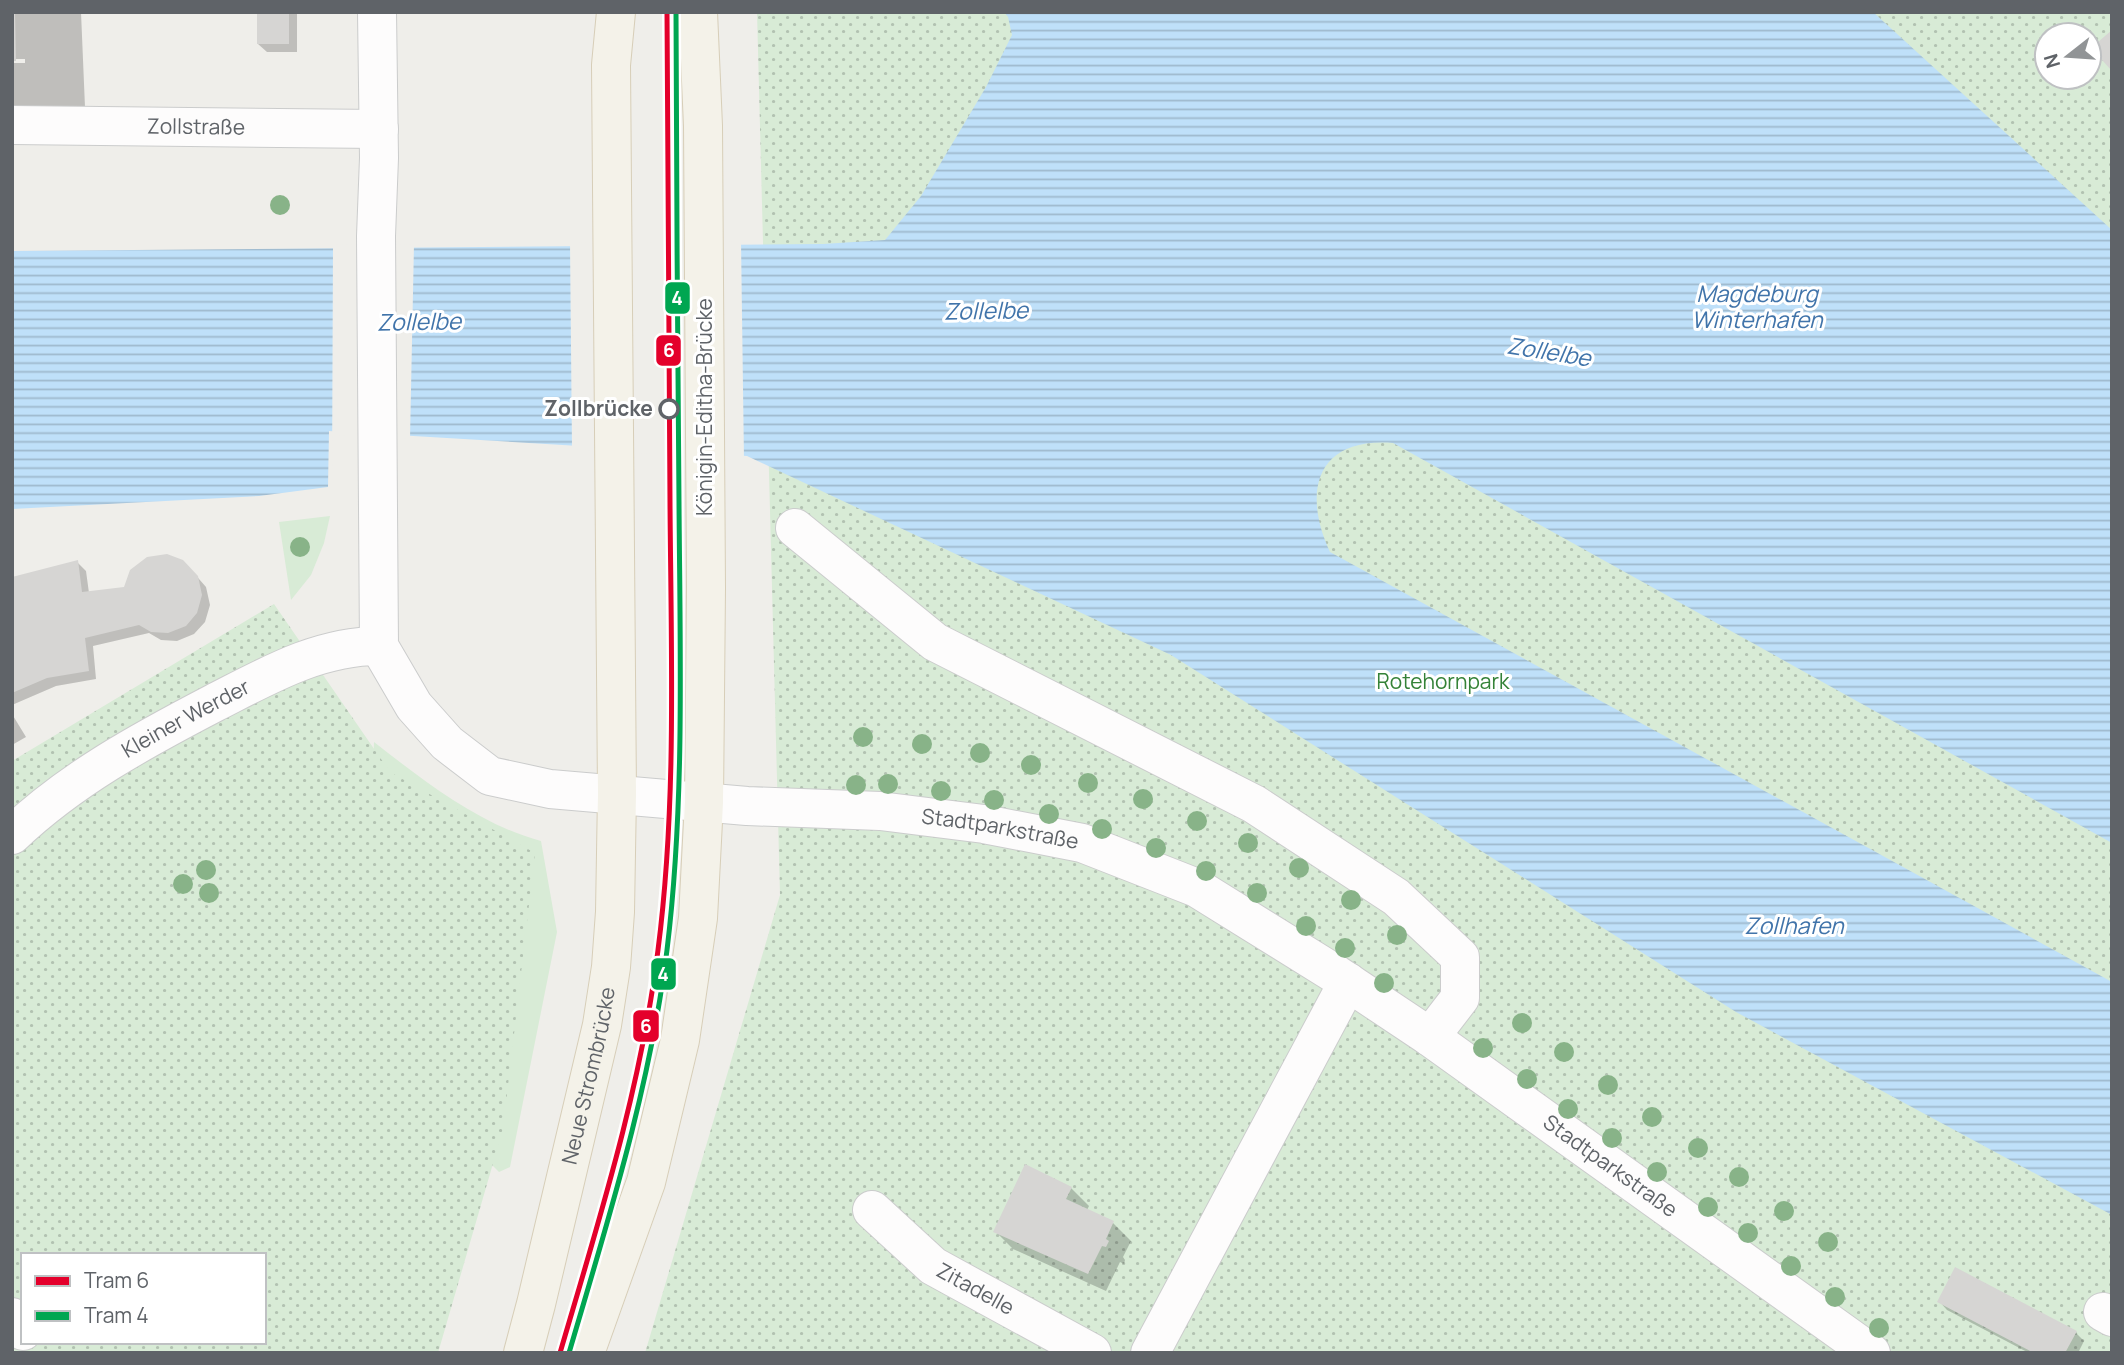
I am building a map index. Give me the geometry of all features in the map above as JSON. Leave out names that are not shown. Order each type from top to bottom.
[{"type":"main road","points":[[616,12],[611,65],[617,794]]},
{"type":"main road","name":"Königin-Editha-Brücke","points":[[698,12],[703,126],[706,588],[704,802]]},
{"type":"main road","name":"Neue Strombrücke","points":[[523,1353],[602,1025],[614,925],[617,794]]},
{"type":"main road","points":[[585,1353],[646,1182],[680,1040],[698,918],[704,802]]},
{"type":"street","points":[[377,12],[379,646],[414,706],[447,743],[490,776],[550,789],[617,794]]},
{"type":"street","name":"Zollstraße","points":[[12,125],[379,129]]},
{"type":"street","points":[[795,528],[935,642],[1255,804],[1396,897],[1460,957],[1460,998],[1430,1037]]},
{"type":"street","name":"Kleiner Werder","points":[[12,835],[57,795],[108,761],[260,679],[310,657],[379,646]]},
{"type":"street","name":"Stadtparkstraße","points":[[617,794],[704,802],[880,811],[984,824],[1082,843],[1197,888],[1348,982],[1430,1037],[1871,1353]]},
{"type":"street","points":[[1150,1353],[1348,982]]},
{"type":"street","name":"Zitadelle","points":[[872,1210],[933,1266],[1092,1353]]},
{"type":"green space","name":"Rotehornpark","points":[[757,12],[2112,12],[2112,1353],[645,1353],[780,895]]},
{"type":"green space","points":[[330,516],[324,543],[311,575],[291,600],[279,522]]},
{"type":"green space","points":[[274,604],[390,772],[535,853],[503,1129],[438,1353],[12,1353],[12,761]]},
{"type":"green space","points":[[374,742],[453,800],[496,824],[541,841],[557,932],[510,1167],[499,1172],[460,1133],[372,802]]},
{"type":"water","name":"Magdeburg Winterhafen","points":[[1004,12],[1873,12],[2112,230],[2112,843],[1393,443],[1367,444],[1347,449],[1332,459],[1322,473],[1317,490],[1317,509],[1330,552],[2112,982],[2112,1215],[1736,1012],[1171,655],[747,456],[329,431],[328,487],[259,496],[12,509],[12,251],[823,244],[885,240],[921,196],[986,87],[1012,35],[1008,17]]},
{"type":"pier","points":[[741,241],[744,460],[572,449],[570,243]]},
{"type":"pier","points":[[414,244],[410,439],[332,435],[333,245]]},
{"type":"building","points":[[12,12],[15,12],[16,61],[12,61]]},
{"type":"building","points":[[257,12],[289,12],[289,44],[257,44]]},
{"type":"building","points":[[2112,30],[2112,71],[2103,61],[2103,38]]},
{"type":"building","points":[[167,554],[183,560],[198,576],[202,595],[197,613],[186,626],[168,633],[151,632],[139,625],[85,638],[89,671],[47,678],[12,693],[12,577],[78,560],[82,592],[124,587],[130,570],[147,557]]},
{"type":"building","points":[[1025,1164],[1072,1187],[1066,1199],[1114,1221],[1106,1239],[1109,1241],[1106,1247],[1102,1246],[1088,1274],[993,1232]]},
{"type":"building","points":[[1955,1267],[2077,1331],[2065,1353],[2034,1353],[1937,1302]]},
{"type":"tram line","name":"6","points":[[560,1353],[630,1103],[651,1001],[664,894],[671,726],[667,12]]},
{"type":"tram line","name":"4","points":[[569,1353],[639,1103],[660,1001],[673,894],[679,782],[680,670],[676,12]]},
{"type":"place","name":"Zollbrücke","points":[[669,409]]},
{"type":"water label","name":"Zollelbe","points":[[986,311]]},
{"type":"water label","name":"Zollelbe","points":[[419,322]]},
{"type":"water label","name":"Zollelbe","points":[[1549,352]]},
{"type":"water label","name":"Zollhafen","points":[[1794,926]]}]
